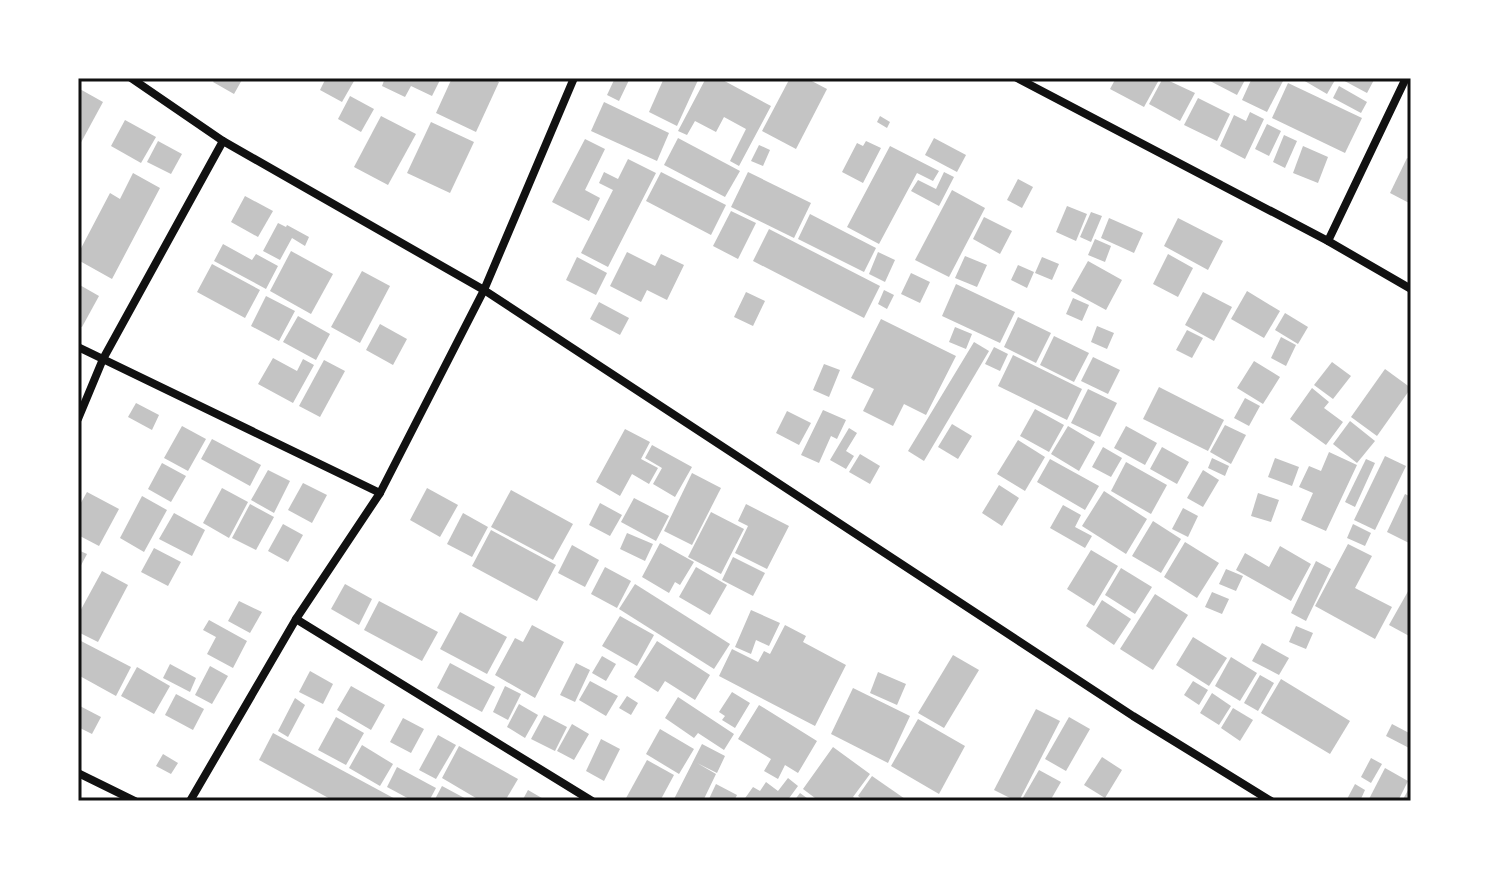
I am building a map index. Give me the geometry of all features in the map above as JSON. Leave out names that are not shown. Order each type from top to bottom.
[{"type":"street","points":[[131,78],[223,141],[484,290],[1120,708],[1271,801]]},
{"type":"street","points":[[190,801],[296,619],[380,493],[484,290],[574,78]]},
{"type":"street","points":[[1017,78],[1328,241],[1411,289]]},
{"type":"street","points":[[1328,241],[1406,78]]},
{"type":"street","points":[[78,419],[103,359],[223,141]]},
{"type":"street","points":[[78,347],[380,493]]},
{"type":"street","points":[[296,619],[592,801]]},
{"type":"street","points":[[78,773],[135,801]]},
{"type":"building","points":[[216,78],[243,78],[234,94],[213,82]]},
{"type":"building","points":[[326,78],[349,78],[354,81],[342,102],[320,90]]},
{"type":"building","points":[[385,78],[441,78],[432,96],[411,86],[405,97],[382,86]]},
{"type":"building","points":[[452,78],[491,78],[499,82],[476,132],[436,113]]},
{"type":"building","points":[[615,78],[630,78],[619,101],[607,95]]},
{"type":"building","points":[[664,78],[699,78],[677,126],[649,112]]},
{"type":"building","points":[[706,78],[719,78],[771,106],[739,166],[730,161],[746,129],[724,117],[716,132],[695,121],[687,135],[678,131]]},
{"type":"building","points":[[790,78],[806,78],[827,89],[796,149],[762,131]]},
{"type":"building","points":[[1116,78],[1160,78],[1144,107],[1110,89]]},
{"type":"building","points":[[1163,78],[1195,93],[1180,121],[1149,104]]},
{"type":"building","points":[[1212,78],[1246,78],[1237,95],[1210,81]]},
{"type":"building","points":[[1252,78],[1277,78],[1283,81],[1267,112],[1242,100]]},
{"type":"building","points":[[1304,78],[1331,78],[1335,80],[1327,94]]},
{"type":"building","points":[[1339,78],[1375,78],[1367,93]]},
{"type":"building","points":[[1288,83],[1362,118],[1345,153],[1272,118]]},
{"type":"building","points":[[1339,86],[1367,102],[1361,113],[1333,98]]},
{"type":"building","points":[[78,88],[103,102],[78,148]]},
{"type":"building","points":[[350,96],[374,109],[361,132],[338,119]]},
{"type":"building","points":[[1198,98],[1230,114],[1217,141],[1184,125]]},
{"type":"building","points":[[604,102],[669,133],[657,161],[591,131]]},
{"type":"building","points":[[1250,112],[1264,119],[1245,159],[1220,146],[1234,115],[1246,121]]},
{"type":"building","points":[[381,116],[416,134],[388,185],[354,167]]},
{"type":"building","points":[[880,116],[890,122],[887,128],[877,122]]},
{"type":"building","points":[[125,120],[156,137],[141,163],[111,146]]},
{"type":"building","points":[[431,122],[474,142],[450,193],[407,173]]},
{"type":"building","points":[[1267,124],[1281,131],[1269,156],[1255,149]]},
{"type":"building","points":[[1284,135],[1297,141],[1285,168],[1273,162]]},
{"type":"building","points":[[678,138],[740,171],[725,197],[664,165]]},
{"type":"building","points":[[934,138],[966,155],[957,172],[925,155]]},
{"type":"building","points":[[585,139],[605,149],[585,190],[600,198],[589,221],[552,202]]},
{"type":"building","points":[[158,141],[182,154],[171,174],[147,162]]},
{"type":"building","points":[[866,141],[881,148],[863,183],[842,172],[857,143],[863,146]]},
{"type":"building","points":[[759,145],[770,150],[763,166],[751,161]]},
{"type":"building","points":[[890,146],[939,171],[933,181],[917,173],[879,244],[847,227]]},
{"type":"building","points":[[1303,146],[1328,157],[1318,183],[1293,173]]},
{"type":"building","points":[[1407,158],[1411,160],[1411,204],[1390,193]]},
{"type":"building","points":[[628,159],[656,173],[608,267],[581,253],[613,190],[599,183],[604,172],[618,179]]},
{"type":"building","points":[[661,172],[726,205],[711,235],[646,201]]},
{"type":"building","points":[[748,172],[811,203],[794,238],[731,207]]},
{"type":"building","points":[[944,172],[954,177],[939,206],[911,191],[918,180],[936,189]]},
{"type":"building","points":[[133,173],[160,188],[112,279],[78,260],[78,254],[110,193],[120,199]]},
{"type":"building","points":[[1018,179],[1033,187],[1022,208],[1007,200]]},
{"type":"building","points":[[952,190],[985,208],[949,277],[915,260]]},
{"type":"building","points":[[245,196],[273,211],[258,237],[231,222]]},
{"type":"building","points":[[1067,206],[1087,214],[1076,241],[1056,232]]},
{"type":"building","points":[[731,211],[756,223],[738,259],[713,246]]},
{"type":"building","points":[[1091,212],[1102,216],[1091,242],[1080,237]]},
{"type":"building","points":[[810,214],[876,248],[864,272],[798,239]]},
{"type":"building","points":[[984,217],[1012,231],[1000,254],[973,239]]},
{"type":"building","points":[[1109,218],[1143,233],[1134,253],[1101,238]]},
{"type":"building","points":[[1178,218],[1223,241],[1208,270],[1164,246]]},
{"type":"building","points":[[278,223],[309,237],[305,246],[292,238],[280,260],[263,251]]},
{"type":"building","points":[[769,229],[880,286],[864,318],[753,261]]},
{"type":"building","points":[[1095,239],[1111,246],[1105,262],[1088,255]]},
{"type":"building","points":[[223,244],[252,260],[256,254],[278,266],[266,289],[214,261]]},
{"type":"building","points":[[291,251],[333,274],[311,314],[270,291]]},
{"type":"building","points":[[627,252],[655,266],[661,254],[684,265],[667,300],[647,290],[641,302],[610,286]]},
{"type":"building","points":[[878,252],[895,260],[885,282],[869,274]]},
{"type":"building","points":[[1168,254],[1193,268],[1178,297],[1153,284]]},
{"type":"building","points":[[965,256],[987,265],[977,287],[955,278]]},
{"type":"building","points":[[577,257],[607,273],[596,295],[566,280]]},
{"type":"building","points":[[1042,257],[1059,264],[1052,280],[1035,273]]},
{"type":"building","points":[[1088,261],[1122,280],[1106,310],[1071,291]]},
{"type":"building","points":[[212,264],[260,290],[245,318],[197,292]]},
{"type":"building","points":[[1018,265],[1034,272],[1027,288],[1011,280]]},
{"type":"building","points":[[362,271],[390,286],[360,343],[331,327]]},
{"type":"building","points":[[911,273],[930,282],[920,303],[901,294]]},
{"type":"building","points":[[78,284],[99,296],[82,327],[78,326]]},
{"type":"building","points":[[956,284],[1015,312],[1000,343],[942,316]]},
{"type":"building","points":[[884,290],[894,295],[887,309],[878,304]]},
{"type":"building","points":[[1247,291],[1280,311],[1264,338],[1231,319]]},
{"type":"building","points":[[746,292],[765,301],[753,326],[734,317]]},
{"type":"building","points":[[1203,292],[1232,307],[1214,341],[1185,325]]},
{"type":"building","points":[[266,296],[295,311],[279,341],[251,326]]},
{"type":"building","points":[[1073,298],[1089,305],[1082,321],[1066,314]]},
{"type":"building","points":[[599,302],[629,318],[620,335],[590,319]]},
{"type":"building","points":[[1285,313],[1308,327],[1298,344],[1275,330]]},
{"type":"building","points":[[298,316],[330,334],[316,360],[283,342]]},
{"type":"building","points":[[1018,317],[1051,333],[1036,363],[1004,347]]},
{"type":"building","points":[[881,319],[956,356],[926,415],[904,404],[893,426],[863,411],[874,389],[851,378]]},
{"type":"building","points":[[380,324],[407,339],[393,365],[366,350]]},
{"type":"building","points":[[1097,326],[1114,333],[1107,349],[1091,342]]},
{"type":"building","points":[[955,327],[972,334],[966,349],[949,342]]},
{"type":"building","points":[[1187,330],[1203,338],[1192,358],[1176,350]]},
{"type":"building","points":[[1054,336],[1089,353],[1074,382],[1040,365]]},
{"type":"building","points":[[1281,337],[1296,345],[1286,366],[1271,358]]},
{"type":"building","points":[[974,342],[989,351],[924,461],[908,451]]},
{"type":"building","points":[[994,347],[1008,354],[1000,371],[985,364]]},
{"type":"building","points":[[1013,355],[1082,389],[1067,420],[998,386]]},
{"type":"building","points":[[1093,357],[1120,370],[1108,394],[1081,381]]},
{"type":"building","points":[[273,358],[297,371],[303,359],[314,365],[293,403],[258,384]]},
{"type":"building","points":[[324,360],[345,371],[320,417],[299,406]]},
{"type":"building","points":[[1254,361],[1280,377],[1263,404],[1237,388]]},
{"type":"building","points":[[1332,362],[1351,376],[1333,399],[1314,385]]},
{"type":"building","points":[[824,364],[840,370],[829,397],[813,390]]},
{"type":"building","points":[[1385,369],[1411,388],[1377,436],[1351,417]]},
{"type":"building","points":[[1159,387],[1224,420],[1208,451],[1143,419]]},
{"type":"building","points":[[1312,388],[1329,402],[1324,408],[1343,422],[1326,445],[1290,419]]},
{"type":"building","points":[[1088,389],[1117,403],[1100,437],[1071,423]]},
{"type":"building","points":[[1245,398],[1260,406],[1249,426],[1234,418]]},
{"type":"building","points":[[136,403],[159,415],[152,430],[128,417]]},
{"type":"building","points":[[1035,409],[1064,425],[1049,452],[1020,436]]},
{"type":"building","points":[[823,410],[846,420],[837,439],[831,436],[819,463],[801,455]]},
{"type":"building","points":[[787,411],[811,423],[799,445],[776,433]]},
{"type":"building","points":[[1350,421],[1375,441],[1357,463],[1333,444]]},
{"type":"building","points":[[952,424],[972,436],[958,459],[938,447]]},
{"type":"building","points":[[1225,425],[1246,435],[1231,464],[1210,452]]},
{"type":"building","points":[[182,426],[206,439],[188,471],[164,458]]},
{"type":"building","points":[[1068,426],[1095,442],[1079,471],[1051,454]]},
{"type":"building","points":[[1126,426],[1157,443],[1145,465],[1114,448]]},
{"type":"building","points":[[849,428],[857,433],[846,451],[854,456],[846,469],[830,460]]},
{"type":"building","points":[[625,429],[650,442],[641,459],[658,468],[649,484],[632,474],[620,496],[596,482]]},
{"type":"building","points":[[212,439],[261,465],[250,486],[201,459]]},
{"type":"building","points":[[1018,440],[1045,457],[1025,491],[997,474]]},
{"type":"building","points":[[652,445],[692,467],[675,497],[653,484],[662,468],[645,458]]},
{"type":"building","points":[[1103,447],[1122,458],[1111,477],[1092,467]]},
{"type":"building","points":[[1162,447],[1189,462],[1177,484],[1150,469]]},
{"type":"building","points":[[1329,452],[1357,465],[1326,531],[1301,520],[1313,493],[1299,487],[1309,466],[1321,471]]},
{"type":"building","points":[[860,454],[880,466],[870,484],[849,472]]},
{"type":"building","points":[[1385,456],[1406,466],[1375,530],[1354,520]]},
{"type":"building","points":[[1212,458],[1229,466],[1225,476],[1208,468]]},
{"type":"building","points":[[1275,458],[1299,467],[1292,486],[1268,477]]},
{"type":"building","points":[[1050,459],[1099,486],[1085,510],[1037,482]]},
{"type":"building","points":[[1366,459],[1375,463],[1355,507],[1345,502]]},
{"type":"building","points":[[1126,462],[1167,485],[1151,514],[1111,491]]},
{"type":"building","points":[[162,463],[186,476],[171,502],[148,489]]},
{"type":"building","points":[[268,470],[290,481],[274,513],[251,500]]},
{"type":"building","points":[[1203,470],[1219,480],[1203,507],[1187,498]]},
{"type":"building","points":[[692,473],[721,488],[692,545],[664,531]]},
{"type":"building","points":[[303,483],[327,495],[312,523],[288,510]]},
{"type":"building","points":[[999,485],[1019,498],[1002,526],[982,513]]},
{"type":"building","points":[[222,488],[248,502],[229,538],[203,523]]},
{"type":"building","points":[[427,488],[458,505],[440,537],[410,520]]},
{"type":"building","points":[[511,490],[573,524],[553,560],[491,527]]},
{"type":"building","points":[[1104,491],[1147,519],[1126,554],[1082,526]]},
{"type":"building","points":[[87,492],[119,509],[99,546],[78,535],[78,508]]},
{"type":"building","points":[[1258,493],[1279,500],[1271,522],[1251,516]]},
{"type":"building","points":[[1405,494],[1411,497],[1411,544],[1387,532]]},
{"type":"building","points":[[142,496],[167,510],[144,552],[120,538]]},
{"type":"building","points":[[634,498],[669,516],[656,541],[621,522]]},
{"type":"building","points":[[600,503],[622,515],[610,536],[589,525]]},
{"type":"building","points":[[250,504],[274,517],[256,550],[232,538]]},
{"type":"building","points":[[746,504],[789,526],[767,569],[735,553],[748,526],[738,521]]},
{"type":"building","points":[[1063,505],[1081,515],[1075,527],[1092,536],[1085,548],[1050,528]]},
{"type":"building","points":[[1183,508],[1198,516],[1188,537],[1172,529]]},
{"type":"building","points":[[711,512],[744,529],[721,574],[688,557]]},
{"type":"building","points":[[174,513],[205,530],[192,556],[159,539]]},
{"type":"building","points":[[463,513],[488,527],[472,557],[447,544]]},
{"type":"building","points":[[1153,521],[1181,539],[1161,573],[1132,556]]},
{"type":"building","points":[[283,524],[303,535],[288,562],[268,551]]},
{"type":"building","points":[[1353,524],[1371,533],[1365,546],[1347,538]]},
{"type":"building","points":[[491,530],[556,565],[537,601],[472,566]]},
{"type":"building","points":[[627,533],[653,544],[645,561],[620,549]]},
{"type":"building","points":[[1185,542],[1219,563],[1197,598],[1164,577]]},
{"type":"building","points":[[660,543],[694,562],[680,585],[675,582],[669,593],[642,577]]},
{"type":"building","points":[[1348,544],[1372,556],[1355,588],[1392,607],[1375,639],[1315,606]]},
{"type":"building","points":[[572,545],[599,560],[585,587],[558,573]]},
{"type":"building","points":[[1280,546],[1311,564],[1291,601],[1236,570],[1245,553],[1269,567]]},
{"type":"building","points":[[154,548],[181,562],[168,586],[141,572]]},
{"type":"building","points":[[78,550],[87,554],[78,571]]},
{"type":"building","points":[[1091,550],[1118,566],[1094,606],[1067,589]]},
{"type":"building","points":[[733,557],[765,573],[753,596],[722,580]]},
{"type":"building","points":[[1316,561],[1331,569],[1306,621],[1291,613]]},
{"type":"building","points":[[605,567],[631,581],[617,608],[591,594]]},
{"type":"building","points":[[696,567],[727,585],[710,615],[679,597]]},
{"type":"building","points":[[1121,568],[1152,587],[1135,614],[1105,595]]},
{"type":"building","points":[[1226,569],[1243,576],[1236,591],[1219,584]]},
{"type":"building","points":[[102,571],[128,585],[98,642],[78,632],[78,615]]},
{"type":"building","points":[[345,584],[372,599],[359,625],[331,609]]},
{"type":"building","points":[[635,584],[730,644],[714,669],[619,609]]},
{"type":"building","points":[[1411,586],[1411,637],[1389,625]]},
{"type":"building","points":[[1212,592],[1229,599],[1222,614],[1205,607]]},
{"type":"building","points":[[1155,594],[1188,615],[1153,670],[1120,649]]},
{"type":"building","points":[[1102,600],[1131,619],[1114,645],[1086,626]]},
{"type":"building","points":[[239,601],[262,612],[250,633],[228,621]]},
{"type":"building","points":[[379,601],[438,632],[422,661],[364,630]]},
{"type":"building","points":[[751,610],[780,623],[769,646],[756,640],[751,654],[735,647]]},
{"type":"building","points":[[460,612],[507,637],[487,674],[440,649]]},
{"type":"building","points":[[620,616],[654,635],[637,666],[602,646]]},
{"type":"building","points":[[209,620],[247,641],[233,668],[207,654],[216,637],[203,630]]},
{"type":"building","points":[[532,625],[564,642],[535,698],[495,675],[515,638],[523,642]]},
{"type":"building","points":[[785,625],[806,636],[803,642],[846,665],[815,726],[719,676],[732,649],[758,662],[764,651],[770,654]]},
{"type":"building","points":[[1296,626],[1313,633],[1306,649],[1289,642]]},
{"type":"building","points":[[1193,637],[1227,658],[1209,686],[1176,665]]},
{"type":"building","points":[[81,641],[131,667],[116,696],[78,675],[78,646]]},
{"type":"building","points":[[657,641],[710,675],[695,700],[665,681],[658,692],[634,677]]},
{"type":"building","points":[[1262,643],[1289,658],[1279,675],[1252,661]]},
{"type":"building","points":[[953,655],[979,670],[944,728],[918,713]]},
{"type":"building","points":[[602,656],[616,664],[606,681],[592,673]]},
{"type":"building","points":[[1231,657],[1257,673],[1240,701],[1215,686]]},
{"type":"building","points":[[450,663],[495,687],[482,712],[437,688]]},
{"type":"building","points":[[576,663],[590,670],[575,702],[560,695]]},
{"type":"building","points":[[170,664],[196,678],[190,692],[163,678]]},
{"type":"building","points":[[210,666],[228,676],[212,704],[195,695]]},
{"type":"building","points":[[137,667],[170,686],[154,714],[121,696]]},
{"type":"building","points":[[310,671],[333,684],[323,704],[299,692]]},
{"type":"building","points":[[878,672],[906,684],[897,705],[870,693]]},
{"type":"building","points":[[1260,675],[1274,683],[1258,711],[1244,703]]},
{"type":"building","points":[[1281,679],[1350,721],[1330,754],[1261,713]]},
{"type":"building","points":[[590,681],[618,696],[606,716],[579,700]]},
{"type":"building","points":[[1193,681],[1208,690],[1199,705],[1184,695]]},
{"type":"building","points":[[351,686],[385,705],[371,730],[337,710]]},
{"type":"building","points":[[505,686],[521,694],[508,720],[493,712]]},
{"type":"building","points":[[853,688],[910,716],[888,763],[831,734]]},
{"type":"building","points":[[732,692],[750,703],[735,728],[722,720],[725,716],[719,712]]},
{"type":"building","points":[[1212,693],[1231,706],[1219,725],[1200,713]]},
{"type":"building","points":[[176,694],[204,709],[193,730],[165,715]]},
{"type":"building","points":[[627,696],[638,703],[631,715],[619,708]]},
{"type":"building","points":[[678,697],[734,734],[724,750],[698,733],[694,738],[665,718]]},
{"type":"building","points":[[295,698],[305,705],[288,737],[278,731]]},
{"type":"building","points":[[519,704],[538,715],[525,738],[507,727]]},
{"type":"building","points":[[78,705],[101,717],[92,734],[78,727]]},
{"type":"building","points":[[759,705],[817,741],[798,773],[785,765],[778,779],[764,771],[771,759],[738,739]]},
{"type":"building","points":[[1233,708],[1253,720],[1240,741],[1221,728]]},
{"type":"building","points":[[1036,709],[1060,721],[1019,801],[1016,801],[994,790]]},
{"type":"building","points":[[544,715],[567,727],[555,751],[531,739]]},
{"type":"building","points":[[336,717],[364,733],[346,765],[318,750]]},
{"type":"building","points":[[1069,717],[1090,729],[1066,771],[1045,759]]},
{"type":"building","points":[[403,718],[424,729],[411,753],[390,742]]},
{"type":"building","points":[[918,719],[965,746],[939,794],[891,766]]},
{"type":"building","points":[[572,724],[589,734],[574,760],[557,751]]},
{"type":"building","points":[[1392,724],[1411,734],[1411,749],[1386,736]]},
{"type":"building","points":[[660,729],[694,749],[679,774],[646,754]]},
{"type":"building","points":[[273,733],[399,801],[334,801],[259,760]]},
{"type":"building","points":[[438,735],[456,745],[436,779],[419,770]]},
{"type":"building","points":[[601,739],[620,749],[604,781],[586,771]]},
{"type":"building","points":[[702,744],[725,756],[717,773],[697,763],[716,774],[703,801],[673,801]]},
{"type":"building","points":[[362,745],[393,764],[380,786],[349,768]]},
{"type":"building","points":[[459,746],[518,779],[505,801],[481,801],[442,778]]},
{"type":"building","points":[[833,747],[870,774],[853,797],[859,801],[819,801],[803,789]]},
{"type":"building","points":[[163,754],[178,763],[171,774],[156,766]]},
{"type":"building","points":[[1102,757],[1122,770],[1105,798],[1084,785]]},
{"type":"building","points":[[1371,758],[1382,764],[1371,783],[1361,777]]},
{"type":"building","points":[[647,760],[674,775],[660,801],[625,800]]},
{"type":"building","points":[[397,767],[436,788],[429,801],[413,801],[387,787]]},
{"type":"building","points":[[1385,768],[1408,781],[1398,801],[1369,799]]},
{"type":"building","points":[[1039,770],[1061,782],[1050,801],[1021,801]]},
{"type":"building","points":[[872,776],[908,801],[865,801],[858,796]]},
{"type":"building","points":[[788,778],[798,786],[787,801],[743,801],[753,787],[760,791],[766,782],[778,791]]},
{"type":"building","points":[[716,784],[737,795],[734,801],[708,801]]},
{"type":"building","points":[[1355,784],[1365,790],[1360,801],[1346,801]]},
{"type":"building","points":[[1411,785],[1411,801],[1402,801]]},
{"type":"building","points":[[442,786],[470,801],[434,801]]},
{"type":"building","points":[[528,790],[547,801],[522,801]]},
{"type":"building","points":[[800,793],[811,801],[794,801]]}]
